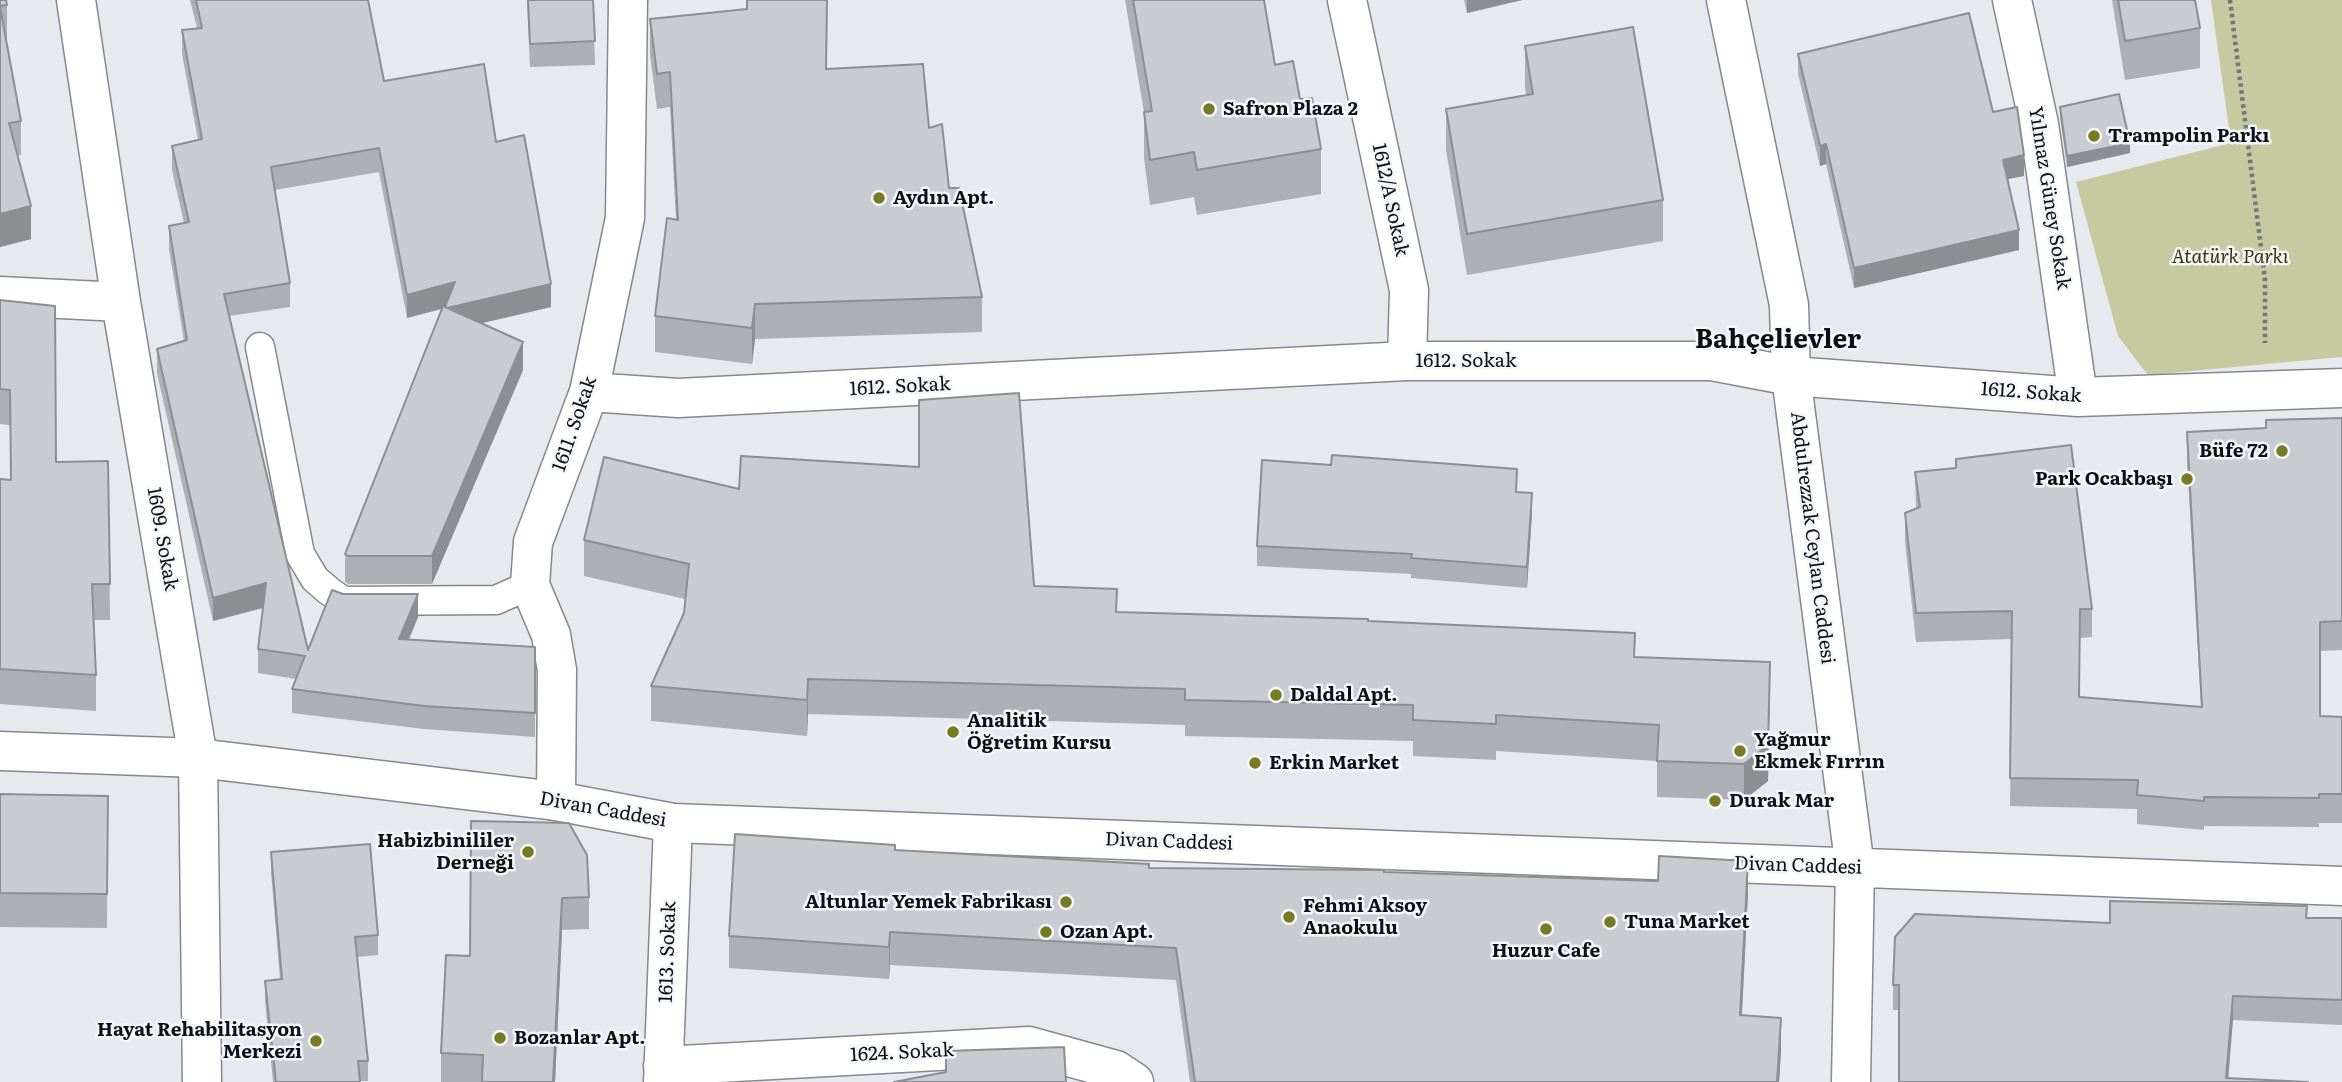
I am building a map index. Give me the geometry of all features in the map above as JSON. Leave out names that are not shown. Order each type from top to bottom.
[{"type":"street","name":"1609. Sokak","points":[[76,0],[121,302],[198,758],[202,1082]]},
{"type":"street","name":"1611. Sokak","points":[[556,801],[557,670],[551,635],[530,586],[533,542],[589,392],[625,219],[628,0]]},
{"type":"street","name":"1612/A Sokak","points":[[1347,0],[1409,290],[1406,361]]},
{"type":"street","name":"Abdulrezzak Ceylan Caddesi","points":[[1726,0],[1790,305],[1791,376],[1855,868],[1851,1082]]},
{"type":"street","name":"Yılmaz Güney Sokak","points":[[2012,0],[2039,124],[2078,397]]},
{"type":"street","points":[[0,296],[121,302]]},
{"type":"street","name":"1612. Sokak","points":[[589,392],[678,398],[1406,361],[1712,361],[1791,376],[2078,397],[2342,388]]},
{"type":"street","name":"Divan Caddesi","points":[[0,751],[198,758],[556,801],[673,823],[2342,886]]},
{"type":"street","name":"1613. Sokak","points":[[663,1074],[673,823]]},
{"type":"street","name":"1624. Sokak","points":[[663,1074],[1029,1046],[1116,1070],[1134,1082]]},
{"type":"lane","points":[[260,347],[300,554],[315,579],[343,601],[496,600],[530,586]]},
{"type":"path","points":[[2230,0],[2265,280],[2264,391]]},
{"type":"green space","name":"Atatürk Parkı","points":[[2211,0],[2342,0],[2342,357],[2148,375],[2118,336],[2076,182],[2231,143]]},
{"type":"building","points":[[0,0],[6,0],[7,5],[0,6]]},
{"type":"building","points":[[196,0],[368,0],[384,81],[484,64],[496,142],[524,135],[551,284],[447,308],[445,307],[455,282],[407,295],[379,148],[271,167],[290,283],[224,294],[308,650],[332,590],[343,594],[418,594],[399,639],[535,647],[535,713],[424,706],[292,689],[305,656],[258,649],[266,583],[213,598],[157,349],[187,340],[169,226],[189,222],[172,146],[202,139],[182,30],[202,28]]},
{"type":"building","points":[[528,0],[593,0],[595,41],[530,44]]},
{"type":"building","points":[[747,0],[827,0],[826,69],[923,64],[929,128],[942,124],[949,188],[959,188],[982,297],[755,304],[752,328],[655,316],[667,218],[678,220],[670,72],[657,74],[650,19],[747,9]]},
{"type":"building","name":"Safron Plaza 2","points":[[1133,0],[1264,0],[1275,65],[1293,61],[1300,99],[1312,98],[1321,149],[1197,170],[1194,152],[1150,160],[1144,112],[1152,111]]},
{"type":"building","points":[[2118,0],[2195,0],[2200,28],[2125,41]]},
{"type":"building","points":[[0,7],[21,121],[9,123],[31,206],[0,214]]},
{"type":"building","points":[[1969,13],[1993,112],[2017,107],[2024,155],[2003,160],[2019,230],[1854,268],[1826,144],[1820,146],[1798,54]]},
{"type":"building","points":[[1633,27],[1663,200],[1467,234],[1446,109],[1533,94],[1525,46]]},
{"type":"building","name":"Trampolin Parkı","points":[[2119,94],[2130,143],[2067,156],[2060,107]]},
{"type":"building","points":[[0,300],[55,306],[56,462],[108,461],[110,584],[92,584],[96,675],[0,669],[0,479],[11,480],[10,390],[0,389]]},
{"type":"building","points":[[443,306],[523,342],[432,556],[348,556],[345,554]]},
{"type":"building","points":[[1019,393],[1034,586],[1117,589],[1116,612],[1368,619],[1635,633],[1634,657],[1770,662],[1768,745],[1744,764],[1657,761],[1659,725],[1496,715],[1496,724],[1413,720],[1413,705],[1185,700],[1185,689],[808,679],[807,700],[651,686],[684,613],[689,564],[584,540],[604,457],[739,489],[741,456],[919,467],[919,400]]},
{"type":"building","points":[[2342,418],[2342,621],[2320,622],[2320,716],[2342,717],[2342,794],[2319,794],[2319,798],[2204,797],[2204,801],[2137,795],[2138,780],[2010,778],[2012,611],[1916,613],[1905,513],[1920,507],[1915,472],[1956,468],[1956,459],[2071,445],[2092,609],[2080,609],[2079,697],[2202,707],[2187,432],[2266,428],[2266,420]]},
{"type":"building","points":[[1332,455],[1517,469],[1516,492],[1532,493],[1527,567],[1411,558],[1412,554],[1257,546],[1262,460],[1331,465]]},
{"type":"building","points":[[0,794],[108,796],[107,894],[0,893]]},
{"type":"building","points":[[471,821],[569,823],[587,855],[589,897],[562,898],[553,1082],[482,1082],[483,1055],[441,1053],[446,955],[470,956]]},
{"type":"building","points":[[735,834],[895,845],[895,850],[1149,864],[1149,868],[1384,870],[1658,881],[1659,856],[1748,861],[1740,1015],[1781,1018],[1777,1082],[1195,1082],[1176,948],[890,932],[889,947],[729,936]]},
{"type":"building","points":[[370,844],[378,935],[355,937],[368,1061],[358,1061],[360,1082],[276,1082],[265,981],[282,979],[271,852]]},
{"type":"building","points":[[2110,901],[2307,906],[2306,918],[2342,918],[2342,1000],[2233,996],[2226,1078],[2308,1082],[1899,1082],[1899,985],[1893,985],[1895,937],[1915,914],[2110,923]]},
{"type":"building","points":[[1064,1047],[1066,1082],[894,1082],[946,1072],[946,1051]]},
{"type":"place","name":"Safron Plaza 2","points":[[1209,109]]},
{"type":"place","name":"Trampolin Parkı","points":[[2094,136]]},
{"type":"place","name":"Aydın Apt.","points":[[879,198]]},
{"type":"place","name":"Büfe 72","points":[[2282,451]]},
{"type":"place","name":"Park Ocakbaşı","points":[[2187,479]]},
{"type":"place","name":"Daldal Apt.","points":[[1276,695]]},
{"type":"place","name":"Analitik Öğretim Kursu","points":[[953,732]]},
{"type":"place","name":"Yağmur Ekmek Fırrın","points":[[1740,751]]},
{"type":"place","name":"Erkin Market","points":[[1255,763]]},
{"type":"place","name":"Durak Mar","points":[[1715,801]]},
{"type":"place","name":"Habizbinililer Derneği","points":[[528,852]]},
{"type":"place","name":"Altunlar Yemek Fabrikası","points":[[1066,902]]},
{"type":"place","name":"Fehmi Aksoy Anaokulu","points":[[1289,917]]},
{"type":"place","name":"Tuna Market","points":[[1610,922]]},
{"type":"place","name":"Huzur Cafe","points":[[1546,929]]},
{"type":"place","name":"Ozan Apt.","points":[[1046,932]]},
{"type":"place","name":"Bozanlar Apt.","points":[[500,1038]]},
{"type":"place","name":"Hayat Rehabilitasyon Merkezi","points":[[316,1041]]},
{"type":"district","name":"Bahçelievler","points":[[1778,340]]}]
